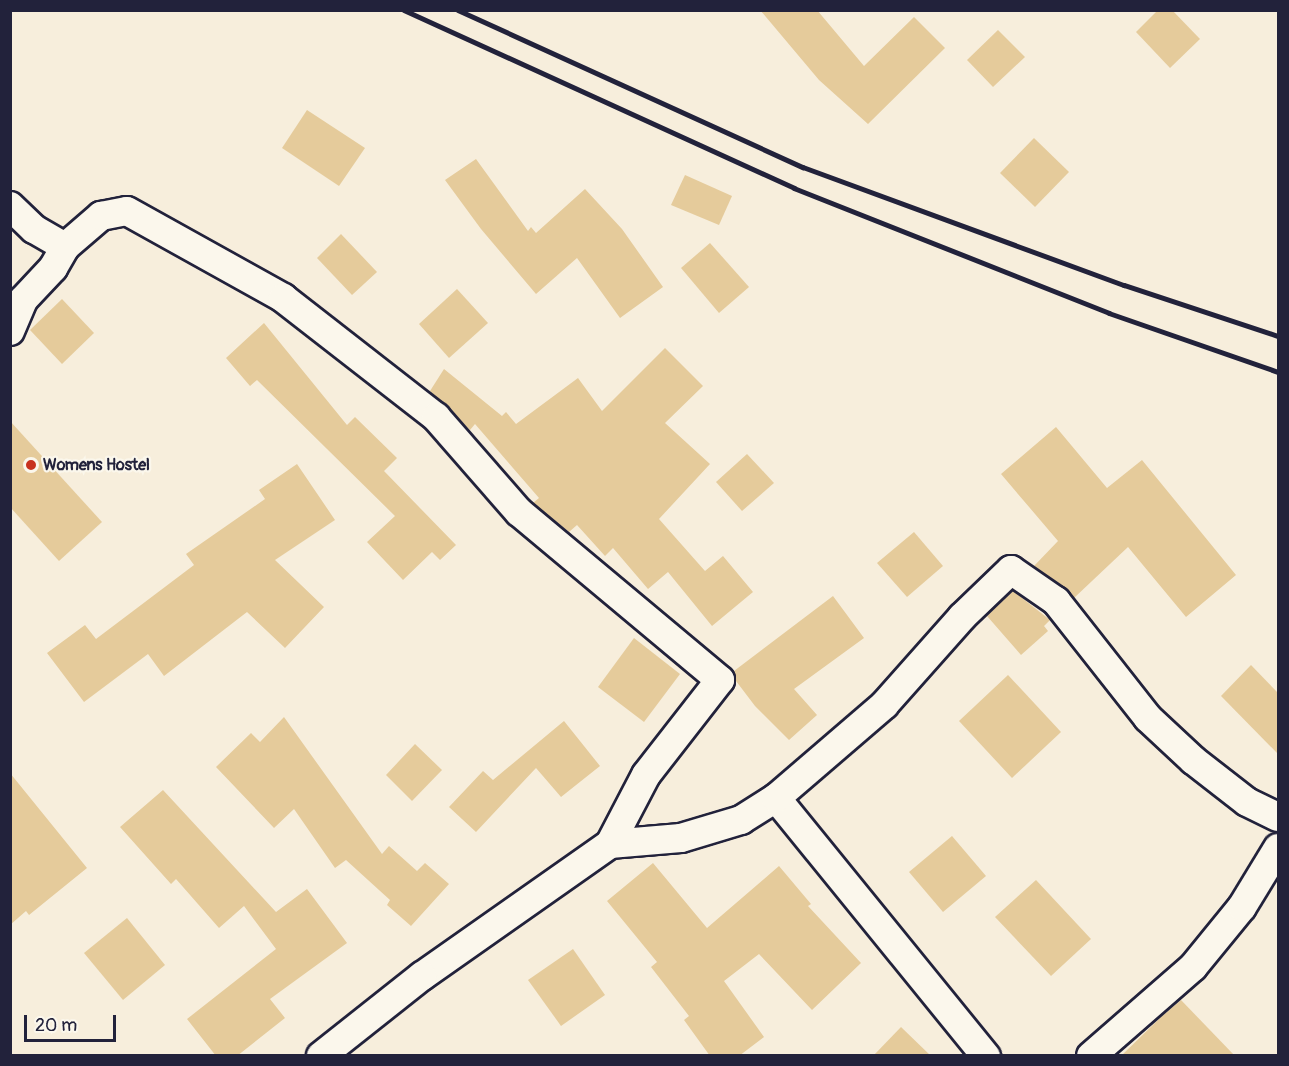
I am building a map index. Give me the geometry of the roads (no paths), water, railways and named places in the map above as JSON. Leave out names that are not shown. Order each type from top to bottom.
[{"type":"street","points":[[10,206],[34,229],[65,247]]},
{"type":"street","points":[[10,331],[22,300],[53,268],[65,247],[101,216],[127,210],[283,298],[436,417],[519,512],[720,680],[646,775],[610,844],[422,976],[321,1056]]},
{"type":"street","points":[[610,844],[681,838],[741,820],[776,798],[884,705],[962,617],[1011,570],[1056,601],[1148,718],[1193,760],[1246,802],[1278,817]]},
{"type":"street","points":[[776,798],[986,1056]]},
{"type":"street","points":[[1091,1056],[1193,967],[1242,907],[1278,848]]},
{"type":"railway","points":[[404,10],[794,188],[1109,313],[1278,372]]},
{"type":"railway","points":[[458,10],[803,167],[1124,285],[1278,336]]},
{"type":"place","name":"Womens Hostel","points":[[31,465]]}]
